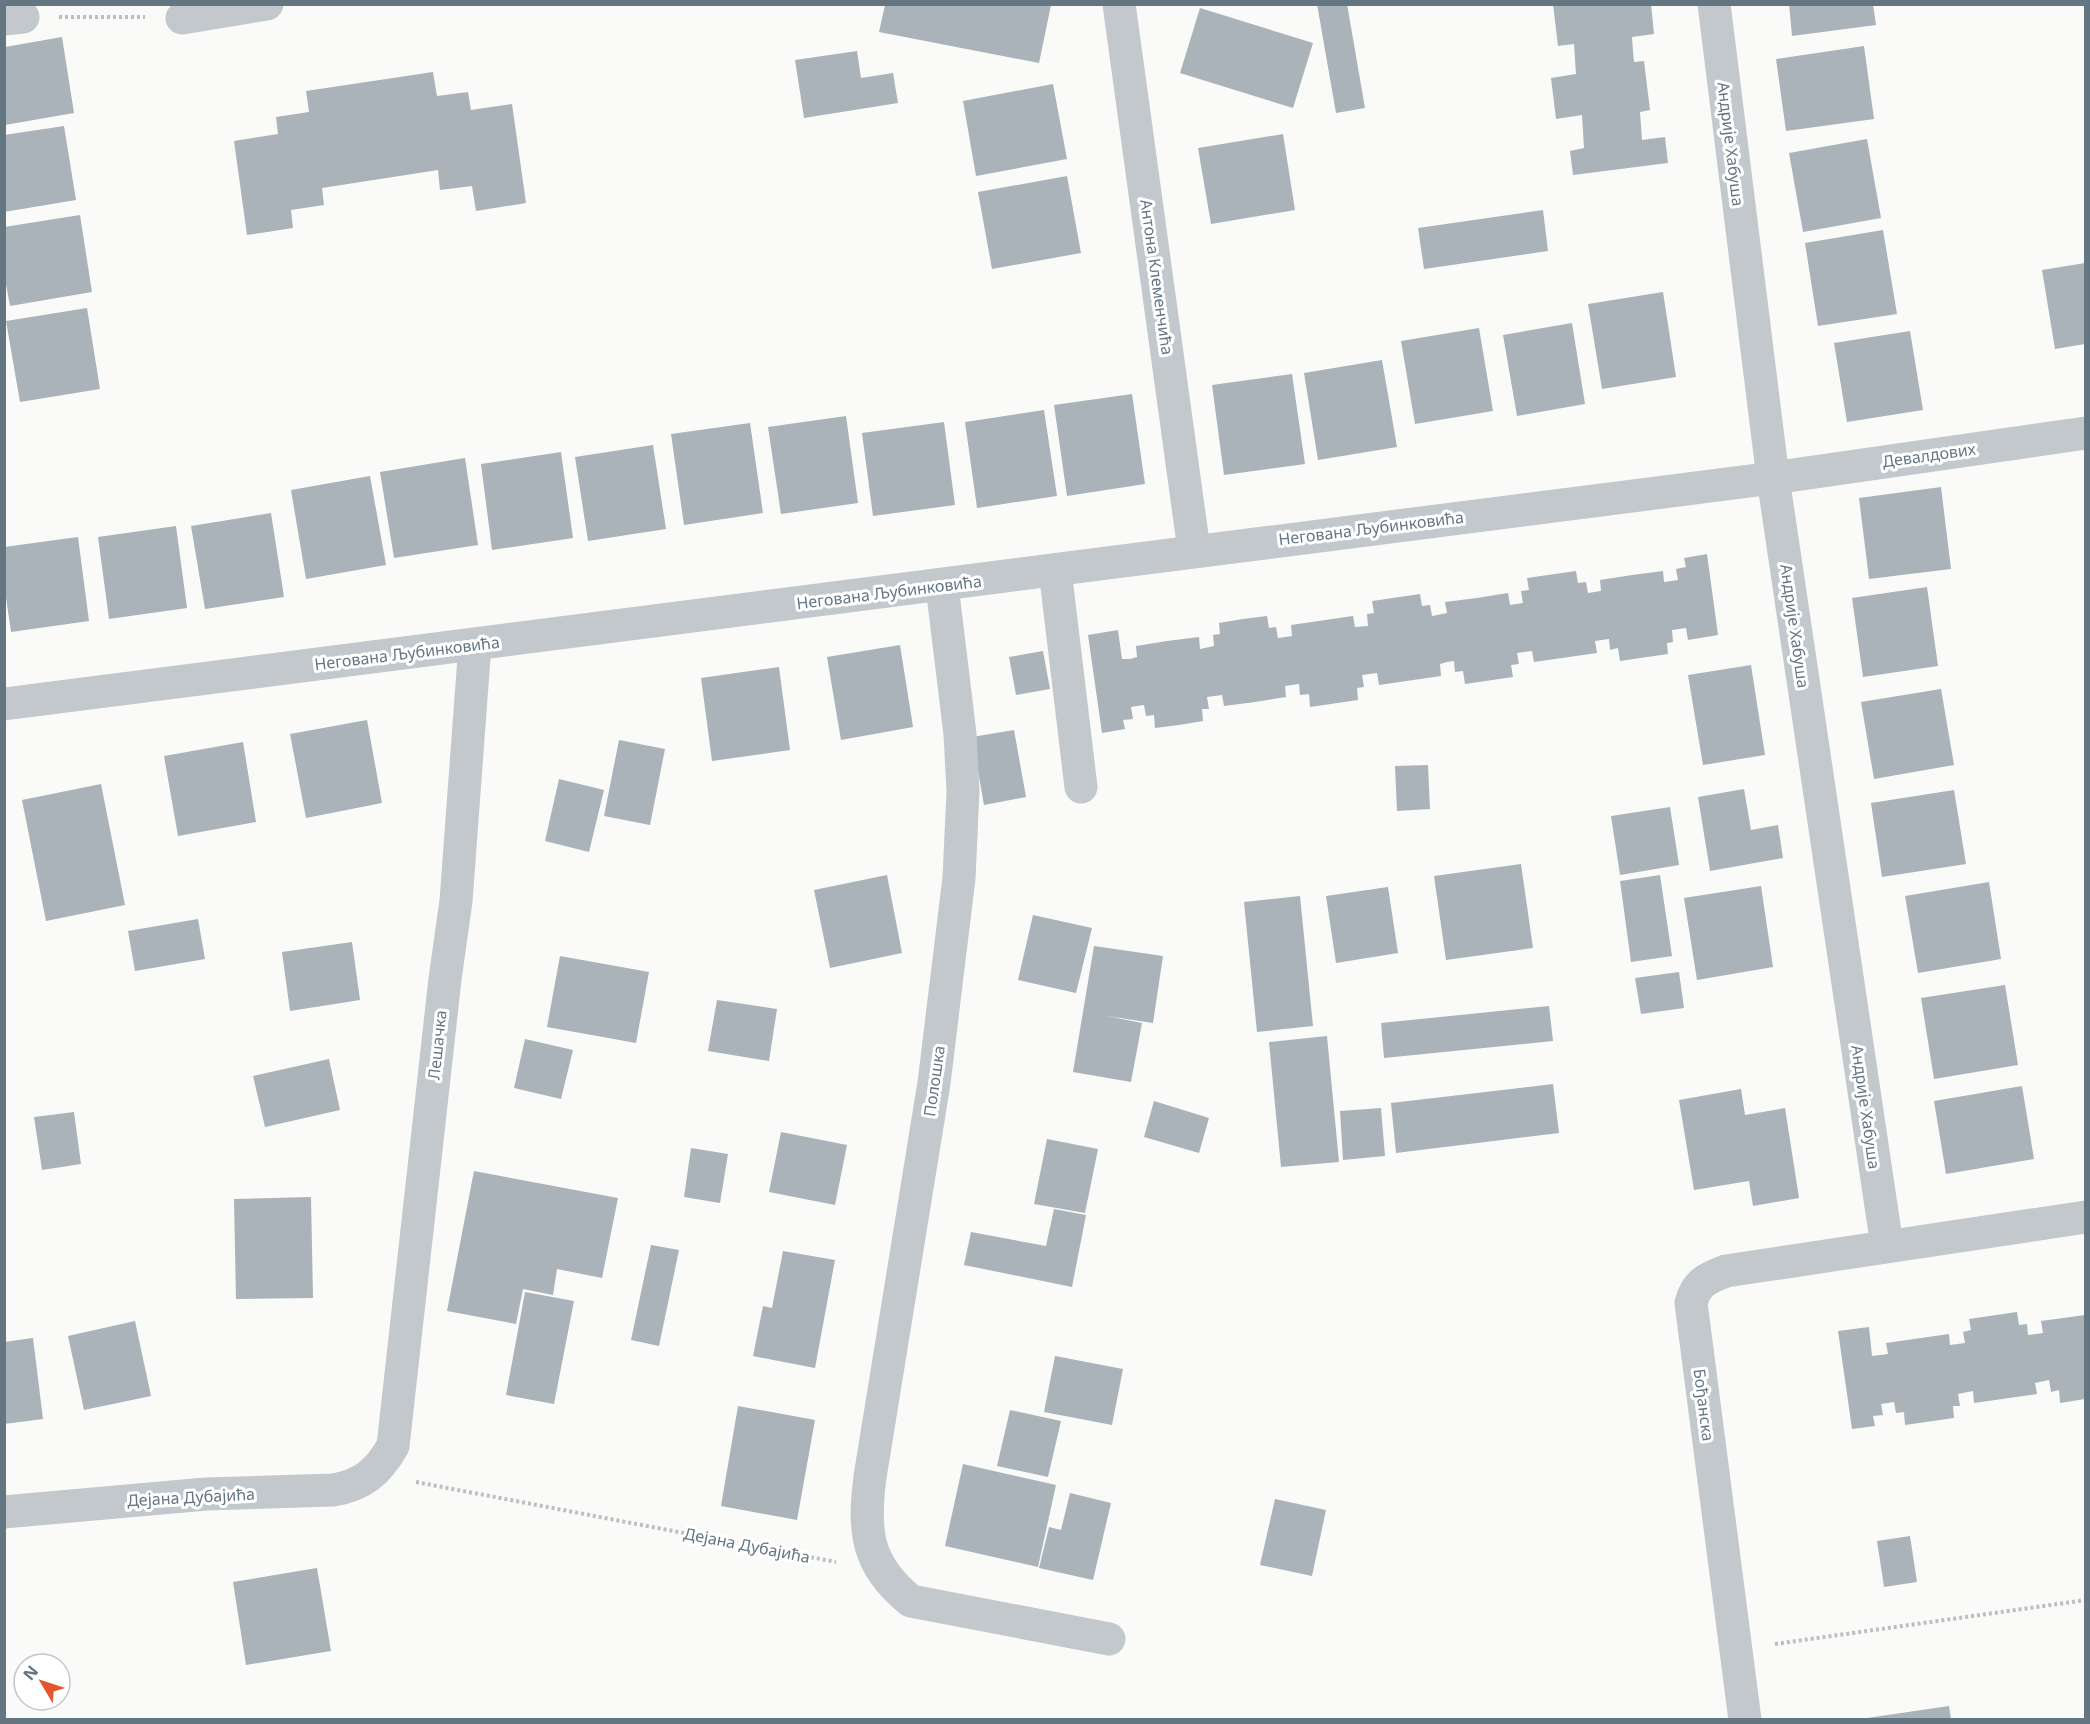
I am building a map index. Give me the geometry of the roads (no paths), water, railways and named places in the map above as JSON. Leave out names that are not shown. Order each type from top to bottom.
[{"type":"street","points":[[182,18],[267,4]]},
{"type":"street","name":"Антона Клеменчића","points":[[1119,4],[1194,550]]},
{"type":"street","name":"Андрије Хабуша","points":[[1714,4],[1773,478],[1887,1246]]},
{"type":"street","name":"Девалдових","points":[[1773,478],[2085,433]]},
{"type":"street","name":"Негована Љубинковића","points":[[4,704],[942,586],[1194,550],[1773,478]]},
{"type":"street","points":[[1055,570],[1081,787]]},
{"type":"street","name":"Полошка","points":[[942,586],[960,734],[963,791],[959,878],[934,1083],[867,1504],[867,1534],[880,1571],[911,1601],[1109,1639]]},
{"type":"street","name":"Лешачка","points":[[393,1446],[445,979],[456,902],[474,644]]},
{"type":"street","name":"Бођанска","points":[[1745,1719],[1691,1303],[1701,1282],[1726,1272],[2085,1217]]},
{"type":"street","name":"Дејана Дубајића","points":[[4,1512],[206,1494],[333,1491],[351,1487],[374,1473],[393,1446]]}]
